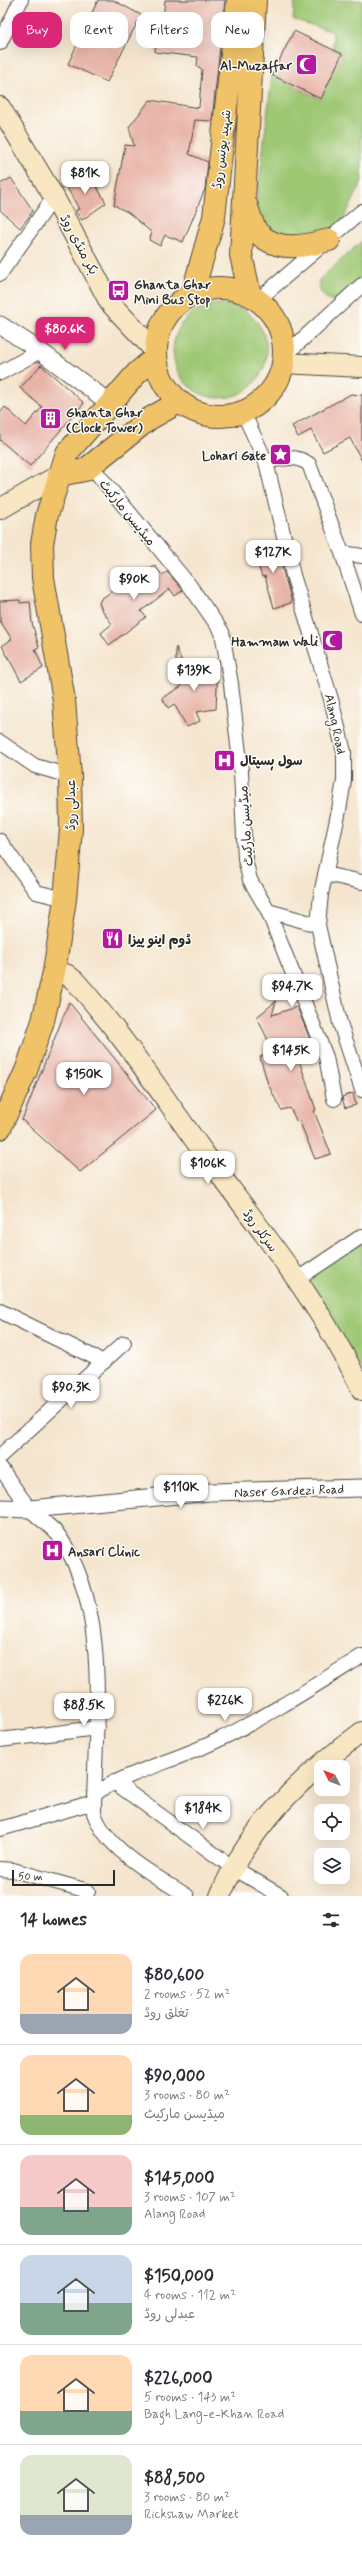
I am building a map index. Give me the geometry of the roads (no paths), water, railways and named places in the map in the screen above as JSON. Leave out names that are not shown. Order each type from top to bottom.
[{"type":"main road","name":"شہید یونس روڈ","points":[[192,295],[214,217],[238,0]]},
{"type":"main road","name":"شہید یونس روڈ","points":[[254,298],[241,255],[255,0]]},
{"type":"main road","name":"بکر منڈی روڈ","points":[[0,107],[54,198],[110,303],[156,355]]},
{"type":"main road","points":[[244,200],[258,232],[267,239],[282,246],[300,247],[329,240]]},
{"type":"main road","points":[[215,288],[239,291],[254,298],[278,324],[283,340],[284,359],[279,376],[269,393],[255,406],[243,412],[226,416],[210,415],[194,410],[179,402],[163,382],[156,355],[160,329],[173,309],[192,295],[215,288]]},
{"type":"main road","name":"عبدلی روڈ","points":[[0,1128],[26,1071],[43,1021],[54,972],[66,899],[71,829],[70,776],[64,700],[43,578],[42,544],[47,515],[67,453],[137,373],[156,355]]},
{"type":"main road","points":[[284,359],[362,367]]},
{"type":"main road","points":[[0,509],[59,475],[81,471],[91,466],[148,419],[179,402]]},
{"type":"main road","name":"سرکلر روڈ","points":[[54,972],[66,974],[76,981],[119,1035],[296,1280],[351,1366],[362,1390]]},
{"type":"main road","points":[[220,1896],[232,1867],[248,1843],[288,1793],[362,1732]]},
{"type":"street","points":[[0,43],[21,0]]},
{"type":"street","points":[[0,274],[54,198]]},
{"type":"street","points":[[254,298],[329,240],[362,211]]},
{"type":"street","points":[[284,359],[362,285]]},
{"type":"street","points":[[0,325],[40,351],[111,404]]},
{"type":"street","points":[[0,373],[40,351]]},
{"type":"street","name":"Alang Road","points":[[243,412],[266,462],[293,575],[331,699],[344,752],[344,780],[340,810],[325,874],[318,925],[340,1023],[362,1090]]},
{"type":"street","points":[[266,462],[292,457],[300,458],[309,464],[342,553],[362,614]]},
{"type":"street","name":"میڈیسن مارکیٹ","points":[[91,466],[190,586],[222,632],[231,684],[241,770],[245,859],[250,880],[268,911],[326,1057],[334,1099]]},
{"type":"street","points":[[342,553],[362,556]]},
{"type":"street","points":[[0,742],[35,766],[70,776]]},
{"type":"street","points":[[0,841],[36,892],[66,899]]},
{"type":"street","points":[[325,874],[362,882]]},
{"type":"street","points":[[268,911],[318,925]]},
{"type":"street","points":[[296,1280],[362,1236]]},
{"type":"street","points":[[0,1311],[104,1362]]},
{"type":"street","points":[[0,1456],[124,1343]]},
{"type":"street","points":[[0,1467],[30,1509],[58,1535],[77,1571],[88,1603],[94,1637],[97,1728],[94,1813],[98,1827],[107,1838],[146,1870],[187,1896]]},
{"type":"street","name":"Naser Gardezi Road","points":[[0,1508],[30,1509],[210,1492],[362,1488]]},
{"type":"street","points":[[0,1829],[94,1798],[114,1782],[214,1743],[291,1700],[362,1656]]},
{"type":"street","points":[[0,1740],[97,1728]]},
{"type":"street","points":[[114,1782],[232,1867],[281,1896]]},
{"type":"street","points":[[0,1869],[12,1870],[88,1891],[86,1896]]},
{"type":"place","name":"Al-Muzaffar","points":[[307,65]]},
{"type":"place","name":"Ghanta Ghar Mini Bus Stop","points":[[118,291]]},
{"type":"place","name":"Ghanta Ghar (Clock Tower)","points":[[51,419]]},
{"type":"place","name":"Lohari Gate","points":[[281,455]]},
{"type":"place","name":"Hammam Wali","points":[[333,641]]},
{"type":"place","name":"سول ہسپتال","points":[[224,760]]},
{"type":"place","name":"ڈوم اینو پیزا","points":[[112,939]]},
{"type":"place","name":"Ansari Clinic","points":[[53,1551]]}]
